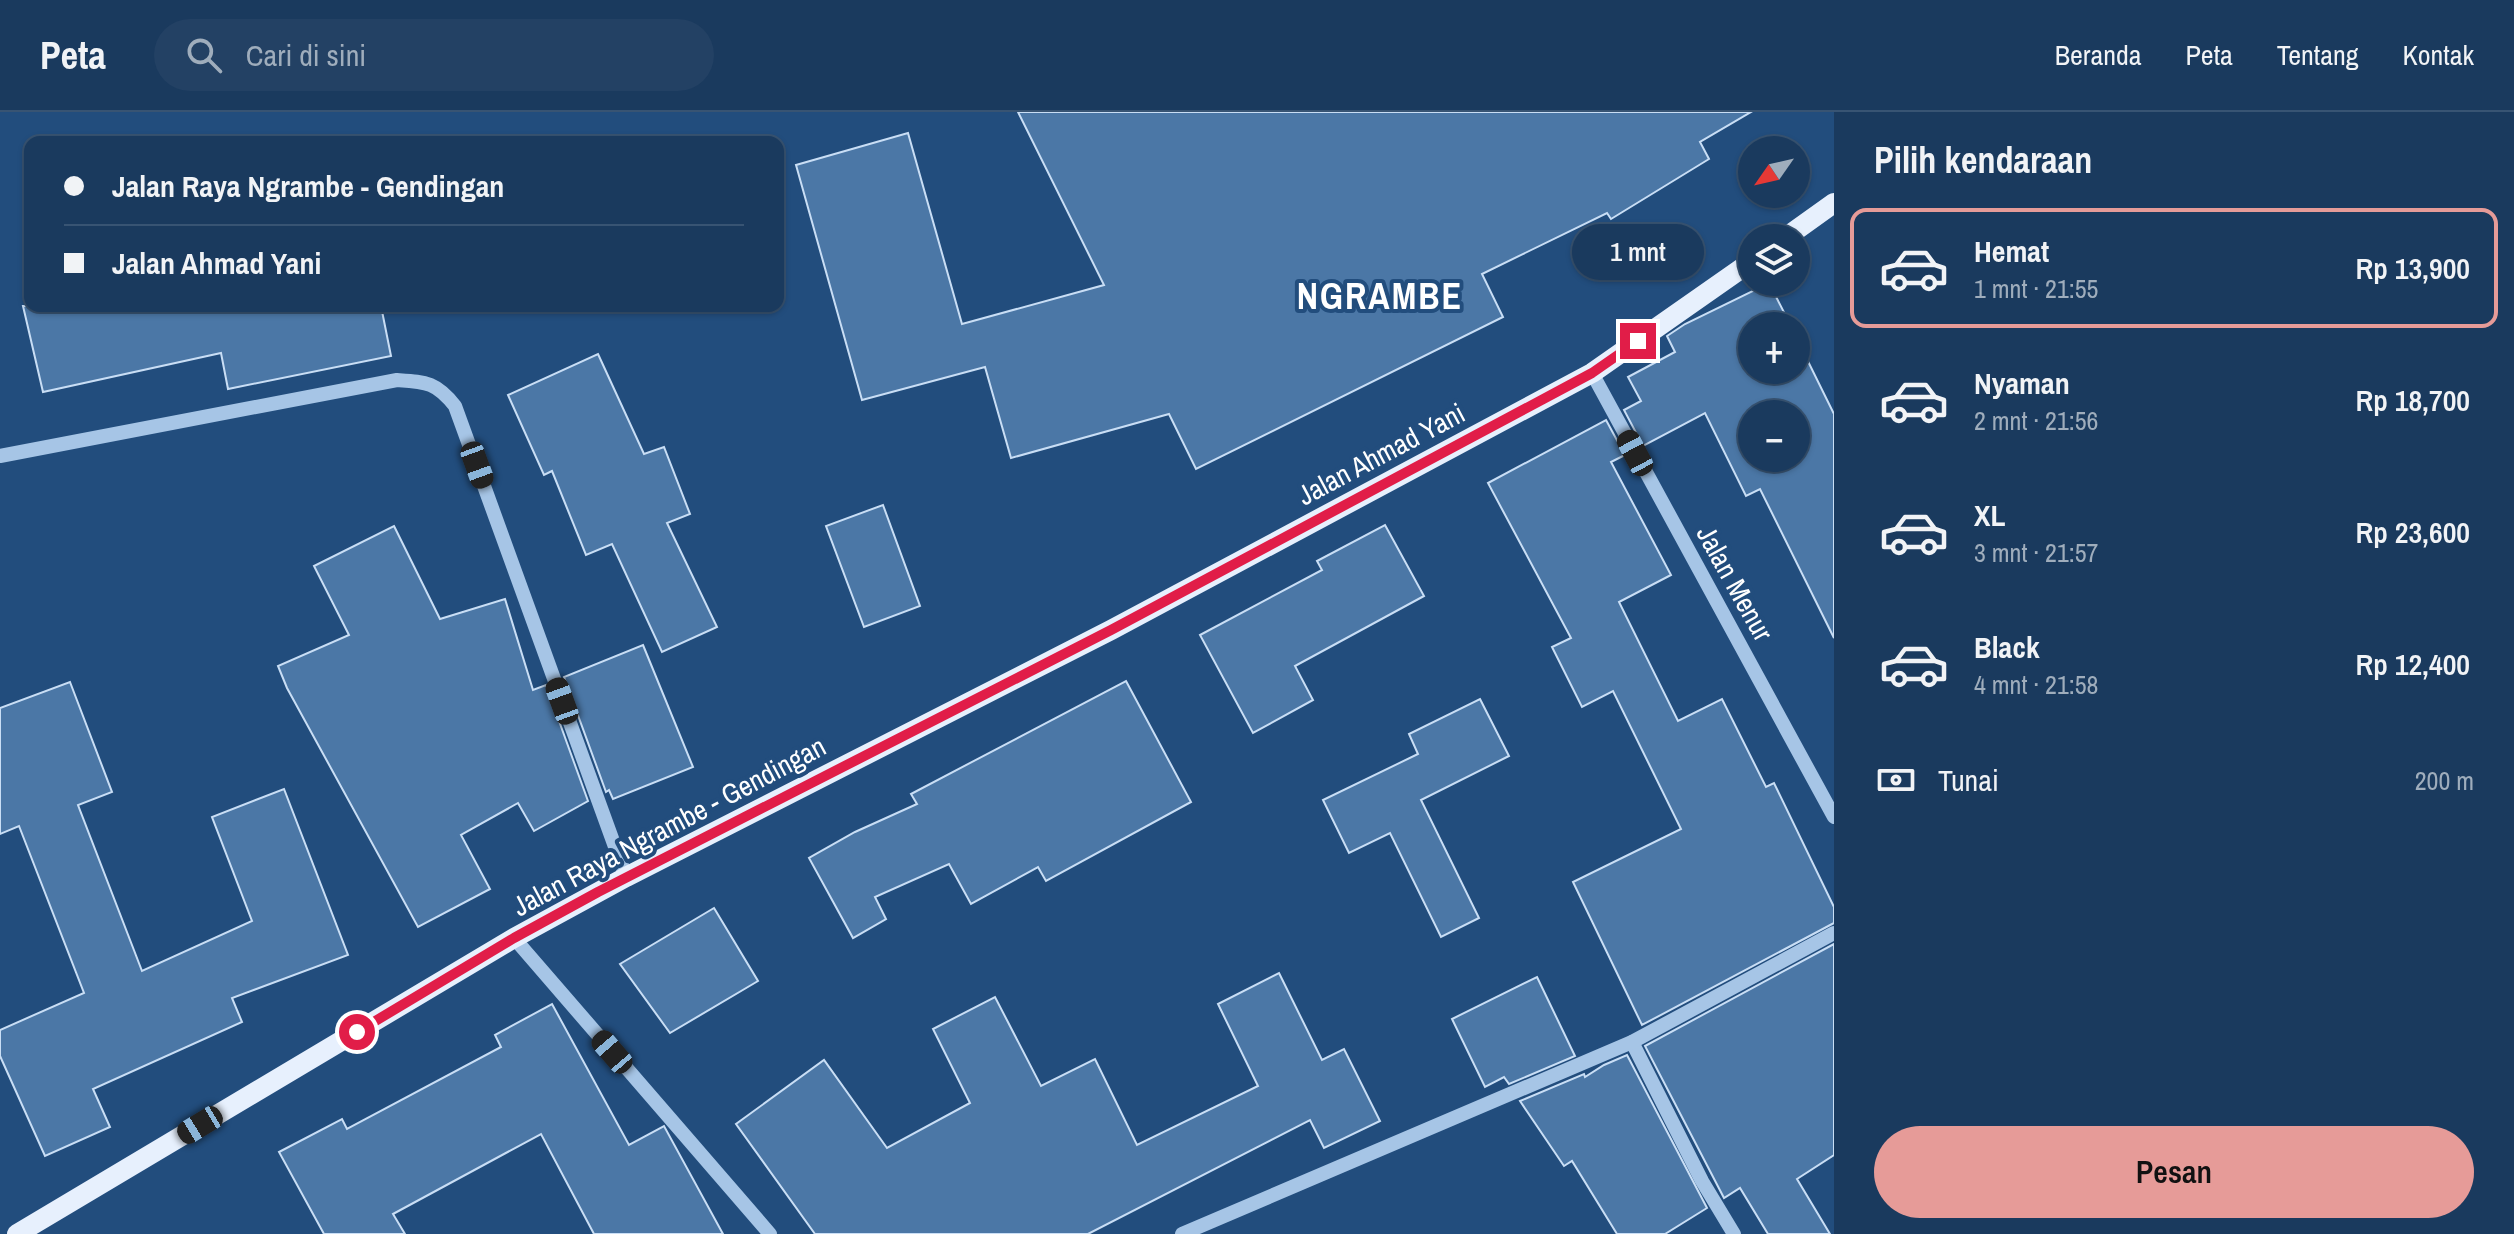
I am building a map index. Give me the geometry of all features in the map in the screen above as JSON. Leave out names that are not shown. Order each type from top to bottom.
[{"type":"main road","points":[[1805,224],[1834,203]]},
{"type":"main road","name":"Jalan Ahmad Yani","points":[[1024,675],[1592,373],[1738,271]]},
{"type":"main road","name":"Jalan Raya Ngrambe - Gendingan","points":[[17,1234],[514,938],[626,877],[1024,675]]},
{"type":"street","name":"Jalan Menur","points":[[1592,373],[1834,817]]},
{"type":"street","points":[[0,456],[397,380],[425,382],[442,389],[455,406],[626,877]]},
{"type":"street","points":[[1182,1234],[1632,1042],[1834,933]]},
{"type":"street","points":[[514,938],[770,1234]]},
{"type":"street","points":[[1632,1042],[1702,1181],[1734,1234]]},
{"type":"building","points":[[1018,112],[1751,112],[1700,142],[1709,159],[1611,219],[1607,213],[1482,274],[1503,317],[1196,469],[1169,414],[1011,458],[985,367],[862,400],[796,165],[908,133],[962,324],[1104,285]]},
{"type":"building","points":[[1742,296],[1776,296],[1784,312],[1738,312],[1738,384],[1810,384],[1810,365],[1834,414],[1834,638],[1760,489],[1746,496],[1705,413],[1643,446],[1624,410],[1641,401],[1628,377],[1675,352],[1667,336]]},
{"type":"building","points":[[24,312],[382,312],[391,356],[228,389],[221,353],[43,392]]},
{"type":"building","points":[[598,354],[644,454],[664,447],[690,514],[667,523],[717,627],[662,652],[612,544],[586,555],[552,471],[544,475],[508,395]]},
{"type":"building","points":[[1606,420],[1625,455],[1611,462],[1671,575],[1619,602],[1678,721],[1722,699],[1766,787],[1774,783],[1834,907],[1834,923],[1642,1025],[1573,882],[1681,829],[1613,691],[1582,707],[1552,647],[1571,638],[1488,483]]},
{"type":"building","points":[[883,505],[920,606],[864,627],[826,526]]},
{"type":"building","points":[[1385,525],[1424,596],[1295,666],[1313,700],[1253,733],[1200,635],[1322,570],[1317,561]]},
{"type":"building","points":[[394,526],[440,619],[505,599],[533,690],[546,685],[588,801],[534,831],[518,803],[461,835],[490,889],[418,927],[287,688],[278,666],[349,635],[314,566]]},
{"type":"building","points":[[643,645],[693,767],[613,799],[609,790],[606,792],[564,677]]},
{"type":"building","points":[[1126,681],[1191,802],[1046,881],[1038,867],[971,904],[949,864],[875,897],[886,919],[853,938],[809,858],[855,832],[917,804],[911,794]]},
{"type":"building","points":[[70,682],[112,792],[78,805],[142,971],[252,921],[212,817],[284,789],[348,955],[232,998],[242,1022],[93,1089],[110,1127],[45,1156],[0,1056],[0,1030],[84,993],[19,826],[0,834],[0,708]]},
{"type":"building","points":[[1480,699],[1509,756],[1421,800],[1479,918],[1441,937],[1390,833],[1349,853],[1323,800],[1418,754],[1409,734]]},
{"type":"building","points":[[714,908],[758,981],[670,1033],[620,964]]},
{"type":"building","points":[[1834,944],[1834,1155],[1797,1179],[1830,1234],[1768,1234],[1740,1188],[1724,1198],[1645,1046]]},
{"type":"building","points":[[1279,973],[1322,1060],[1344,1049],[1380,1121],[1324,1148],[1310,1120],[1088,1234],[815,1234],[736,1124],[824,1060],[887,1148],[970,1103],[933,1029],[995,997],[1041,1086],[1095,1059],[1137,1145],[1258,1086],[1218,1004]]},
{"type":"building","points":[[1537,977],[1575,1056],[1509,1084],[1504,1077],[1485,1087],[1452,1019]]},
{"type":"building","points":[[552,1004],[629,1145],[664,1126],[723,1234],[594,1234],[541,1134],[393,1214],[405,1234],[324,1234],[279,1152],[342,1119],[347,1129],[501,1047],[495,1035]]},
{"type":"building","points":[[1627,1055],[1707,1208],[1665,1234],[1617,1234],[1572,1161],[1564,1166],[1520,1101],[1584,1074],[1585,1077]]},
{"type":"district","name":"NGRAMBE","points":[[1380,296]]},
{"type":"route","points":[[357,1032],[514,938],[598,892],[1111,630],[1592,373],[1638,341]]}]
